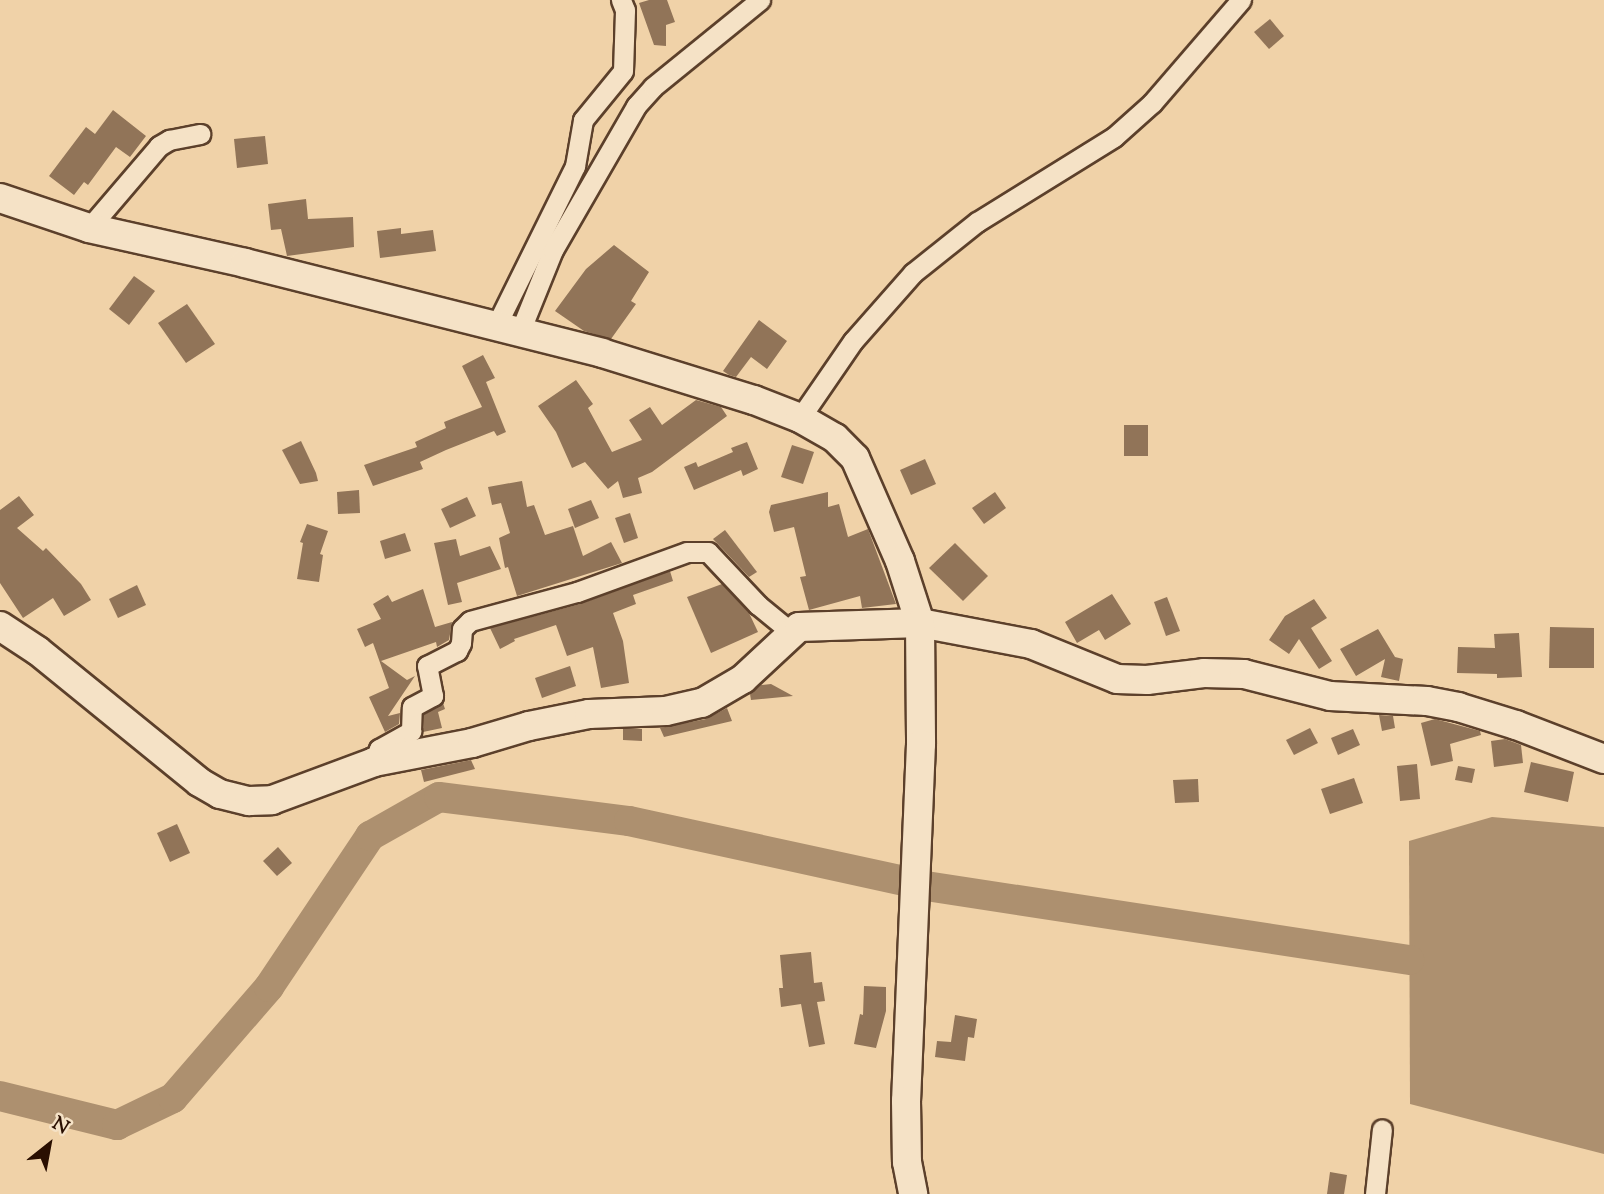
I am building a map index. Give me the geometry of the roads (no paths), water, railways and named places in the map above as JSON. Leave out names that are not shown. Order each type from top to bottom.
[{"type":"street","points":[[507,331],[575,166],[583,120],[623,71],[625,10],[621,0]]},
{"type":"street","points":[[507,331],[636,106],[653,87],[760,0]]},
{"type":"street","points":[[800,418],[853,341],[913,273],[977,222],[1114,137],[1152,103],[1241,0]]},
{"type":"street","points":[[89,228],[159,146],[169,140],[200,134]]},
{"type":"street","points":[[0,198],[89,228],[245,263],[602,354],[754,400],[800,418],[835,438],[855,458],[900,561],[920,624],[921,744],[906,1126],[913,1194]]},
{"type":"street","points":[[374,762],[379,749],[411,731],[412,707],[433,696],[427,666],[457,651],[462,631],[470,621],[577,592],[687,552],[702,549],[708,552],[758,605],[791,632]]},
{"type":"street","points":[[0,626],[38,651],[179,767],[210,788],[238,800],[272,800],[374,762],[472,743],[529,726],[589,714],[666,711],[702,703],[743,679],[791,632],[813,625],[920,624],[1031,644],[1117,679],[1147,680],[1204,673],[1244,674],[1330,696],[1427,701],[1516,724],[1604,759]]},
{"type":"street","points":[[1375,1194],[1382,1129]]},
{"type":"waterway","points":[[0,1096],[117,1125],[173,1098],[269,987],[370,836],[439,797],[629,821],[926,886],[1409,960]]}]
